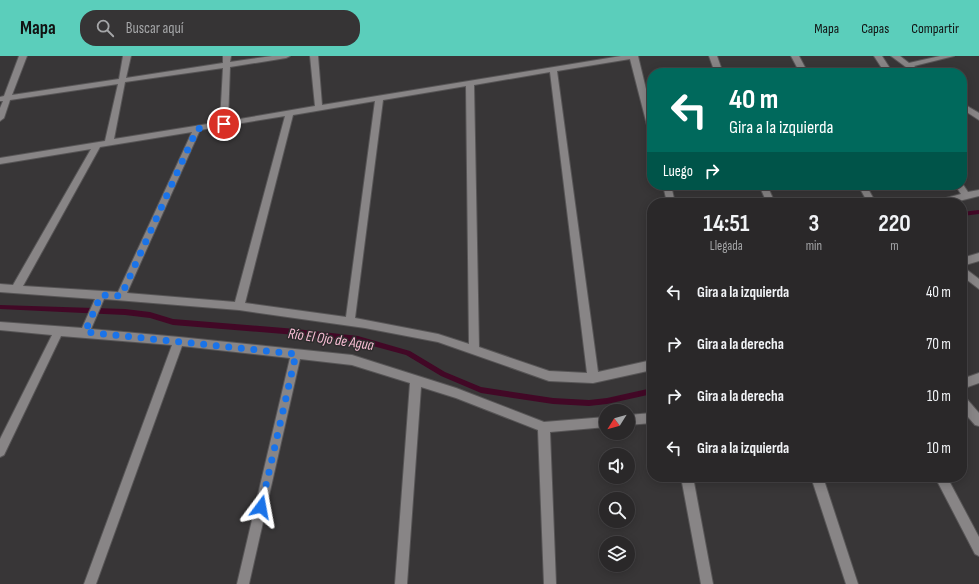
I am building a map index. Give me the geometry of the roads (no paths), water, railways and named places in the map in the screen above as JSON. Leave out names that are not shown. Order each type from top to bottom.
[{"type":"street","points":[[0,118],[4,99],[23,56]]},
{"type":"street","points":[[109,143],[127,56]]},
{"type":"street","points":[[224,124],[227,56]]},
{"type":"street","points":[[4,99],[286,56]]},
{"type":"street","points":[[314,56],[319,109]]},
{"type":"street","points":[[0,161],[633,56],[647,110]]},
{"type":"street","points":[[713,56],[717,68]]},
{"type":"street","points":[[795,56],[801,68]]},
{"type":"street","points":[[878,56],[886,68]]},
{"type":"street","points":[[895,56],[912,68]]},
{"type":"street","points":[[908,65],[950,56]]},
{"type":"street","points":[[553,70],[594,378]]},
{"type":"street","points":[[470,83],[474,350]]},
{"type":"street","points":[[350,322],[379,99]]},
{"type":"street","points":[[967,108],[979,116]]},
{"type":"street","points":[[238,306],[290,113]]},
{"type":"street","points":[[121,296],[197,129]]},
{"type":"street","points":[[16,289],[97,145]]},
{"type":"street","points":[[962,190],[966,196]]},
{"type":"street","points":[[958,198],[979,193]]},
{"type":"street","points":[[967,261],[979,257]]},
{"type":"street","points":[[967,274],[979,285]]},
{"type":"street","points":[[0,288],[100,298],[121,296],[238,306],[350,322],[438,338],[549,376],[594,378],[647,366]]},
{"type":"street","points":[[86,329],[100,298]]},
{"type":"street","points":[[0,326],[59,330],[86,329],[352,360],[456,393],[544,427],[599,423]]},
{"type":"street","points":[[0,451],[59,330]]},
{"type":"street","points":[[90,584],[179,341]]},
{"type":"street","points":[[244,584],[296,354]]},
{"type":"street","points":[[967,382],[979,378]]},
{"type":"street","points":[[401,584],[416,380]]},
{"type":"street","points":[[967,408],[979,421]]},
{"type":"street","points":[[635,419],[647,418]]},
{"type":"street","points":[[544,427],[550,584]]},
{"type":"street","points":[[688,482],[707,584]]},
{"type":"street","points":[[819,482],[852,584]]},
{"type":"street","points":[[944,482],[979,550]]},
{"type":"waterway","name":"Río El Ojo de Agua","points":[[967,213],[979,212]]},
{"type":"waterway","name":"Río El Ojo de Agua","points":[[0,307],[125,312],[150,315],[173,322],[296,332],[358,339],[408,353],[443,374],[481,390],[553,401],[589,403],[607,401],[647,392]]}]
